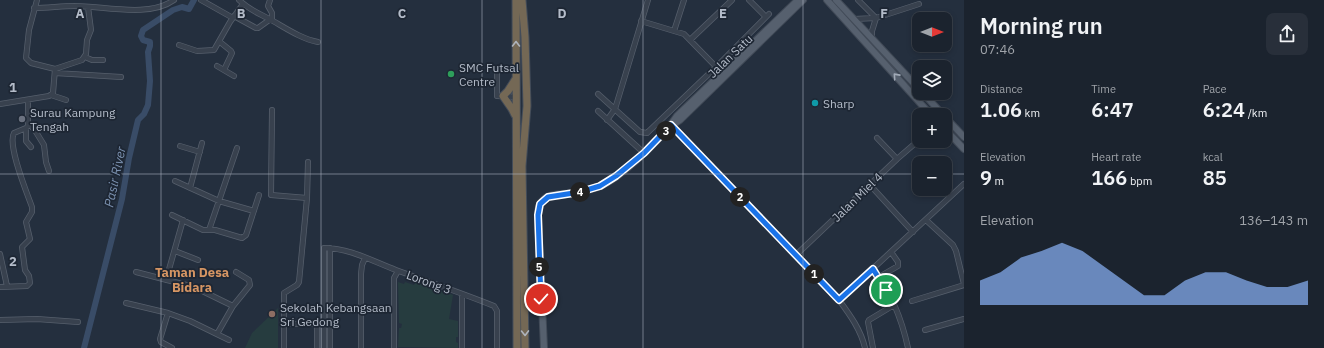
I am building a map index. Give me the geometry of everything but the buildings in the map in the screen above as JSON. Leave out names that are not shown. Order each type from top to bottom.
[{"type":"highway","points":[[516,0],[517,348]]},
{"type":"highway","points":[[522,0],[525,37],[527,106],[522,166]]},
{"type":"highway","points":[[516,97],[520,92],[522,85],[522,57],[525,37]]},
{"type":"highway","points":[[516,78],[503,96],[517,119]]},
{"type":"highway","points":[[516,97],[520,99],[521,105],[525,348]]},
{"type":"main road","name":"Jalan Satu","points":[[723,74],[798,0]]},
{"type":"main road","name":"Jalan Satu","points":[[543,348],[538,215],[540,204],[548,197],[580,192],[600,186],[616,176],[644,153],[671,125],[677,116],[803,0]]},
{"type":"main road","points":[[827,0],[926,108]]},
{"type":"main road","points":[[836,0],[912,82]]},
{"type":"main road","points":[[929,100],[937,108]]},
{"type":"main road","points":[[952,124],[964,137]]},
{"type":"main road","points":[[952,136],[964,149]]},
{"type":"street","points":[[37,0],[29,30],[26,58],[31,63],[55,71],[122,77]]},
{"type":"street","points":[[34,8],[74,6],[153,10],[174,0]]},
{"type":"street","points":[[201,0],[257,29],[271,20],[272,14],[268,6],[270,0]]},
{"type":"street","points":[[239,0],[257,14],[293,32],[318,42]]},
{"type":"street","points":[[607,120],[615,109],[648,0]]},
{"type":"street","points":[[674,31],[684,0]]},
{"type":"street","points":[[690,40],[732,0]]},
{"type":"street","points":[[598,94],[640,132],[647,133],[716,67],[767,15],[749,0]]},
{"type":"street","points":[[858,0],[876,18]]},
{"type":"street","points":[[179,45],[195,51],[214,50],[243,4]]},
{"type":"street","points":[[854,19],[876,18],[918,4]]},
{"type":"street","points":[[55,71],[82,60],[84,57],[87,40],[91,30],[88,7]]},
{"type":"street","points":[[872,39],[872,30],[876,18]]},
{"type":"street","points":[[641,21],[684,34],[723,74]]},
{"type":"street","points":[[220,42],[231,50],[232,53],[224,70]]},
{"type":"street","points":[[84,57],[92,60],[103,60]]},
{"type":"street","points":[[217,66],[234,76]]},
{"type":"street","points":[[51,95],[55,71]]},
{"type":"street","points":[[497,72],[497,96],[516,97]]},
{"type":"street","points":[[0,104],[51,95],[66,100]]},
{"type":"street","points":[[28,100],[26,141],[31,147]]},
{"type":"street","points":[[272,110],[271,196],[307,198]]},
{"type":"street","points":[[598,111],[644,153]]},
{"type":"street","points":[[28,122],[44,145],[46,162],[49,171]]},
{"type":"street","points":[[671,125],[839,300],[860,332],[865,348]]},
{"type":"street","points":[[0,287],[27,286],[30,283],[30,278],[25,270],[22,247],[30,239],[26,222],[32,212],[32,207],[18,167],[12,138],[14,133],[26,128]]},
{"type":"street","points":[[877,138],[896,159]]},
{"type":"street","points":[[190,188],[202,143]]},
{"type":"street","points":[[180,146],[200,152]]},
{"type":"street","name":"Jalan Miel 4","points":[[796,255],[896,159],[912,146]]},
{"type":"street","points":[[209,230],[237,148]]},
{"type":"street","points":[[284,348],[284,293],[297,285],[299,282],[307,198],[308,162]]},
{"type":"street","points":[[176,181],[219,201],[254,211]]},
{"type":"street","points":[[839,300],[964,184]]},
{"type":"street","points":[[870,185],[913,232]]},
{"type":"street","points":[[172,215],[203,230],[243,237],[246,235],[259,195]]},
{"type":"street","points":[[166,280],[183,220]]},
{"type":"street","points":[[912,300],[964,285],[956,251],[953,245],[926,220]]},
{"type":"street","name":"Lorong 3","points":[[324,324],[324,248],[330,248],[345,250],[494,306],[496,308],[497,348]]},
{"type":"street","points":[[330,248],[330,348]]},
{"type":"street","points":[[175,251],[198,260]]},
{"type":"street","points":[[879,277],[898,266],[898,262],[891,252]]},
{"type":"street","points":[[0,254],[6,286]]},
{"type":"street","points":[[361,348],[361,274],[362,265],[365,258]]},
{"type":"street","points":[[873,269],[894,305],[908,348]]},
{"type":"street","points":[[394,348],[394,278],[398,271]]},
{"type":"street","points":[[136,272],[194,287],[233,306]]},
{"type":"street","points":[[217,334],[233,306],[250,285],[249,280],[236,272]]},
{"type":"street","points":[[462,294],[462,348]]},
{"type":"street","points":[[126,303],[184,318],[229,340]]},
{"type":"street","points":[[872,348],[868,324],[869,320],[894,305]]},
{"type":"street","points":[[168,313],[160,341],[172,348]]},
{"type":"street","points":[[0,320],[42,319],[78,322]]},
{"type":"street","points":[[926,330],[964,319]]},
{"type":"street","points":[[284,324],[324,324],[324,348]]},
{"type":"street","points":[[317,324],[317,348]]},
{"type":"green space","points":[[416,281],[453,295],[449,319],[458,321],[458,337],[456,337],[456,342],[458,343],[458,348],[398,347],[399,328],[401,328],[402,324],[399,323],[398,282],[404,284],[405,282],[414,285]]},
{"type":"green space","name":"Sekolah Kebangsaan Sri Gedong","points":[[278,308],[278,348],[245,348],[252,333]]},
{"type":"waterway","name":"Pasir River","points":[[84,348],[122,199],[129,158],[138,120],[144,114],[148,105],[150,81],[148,52],[150,42],[143,40],[141,36],[143,30],[173,10],[182,7],[189,9],[194,0]]},
{"type":"place","name":"SMC Futsal Centre","points":[[451,74]]},
{"type":"place","name":"Sharp","points":[[815,103]]},
{"type":"place","name":"Surau Kampung Tengah","points":[[22,119]]},
{"type":"place","name":"Sekolah Kebangsaan Sri Gedong","points":[[272,314]]},
{"type":"district","name":"Taman Desa Bidara","points":[[192,280]]},
{"type":"route","points":[[541,299],[538,215],[540,204],[548,197],[580,192],[600,186],[616,176],[644,153],[671,125],[839,300],[873,269],[886,290]]}]
